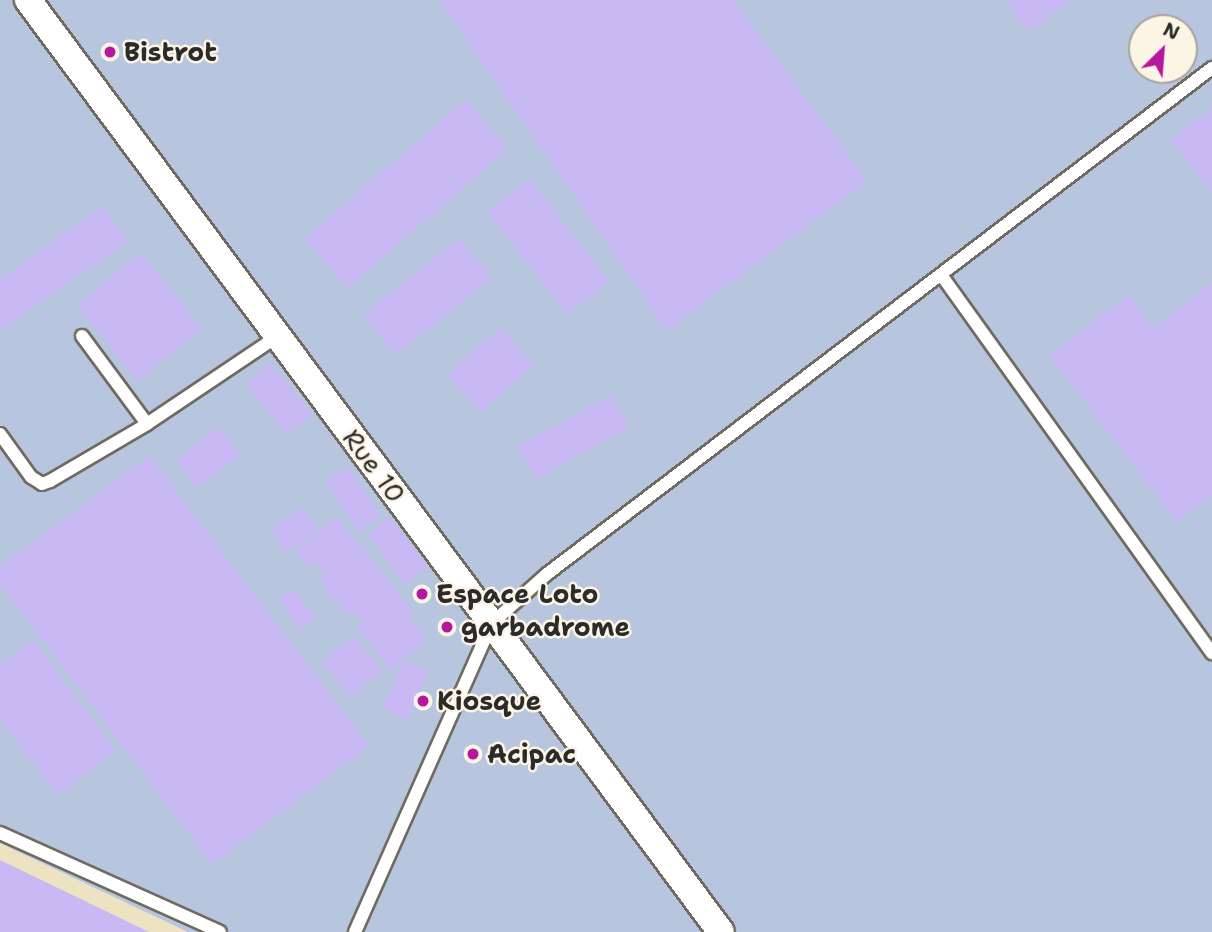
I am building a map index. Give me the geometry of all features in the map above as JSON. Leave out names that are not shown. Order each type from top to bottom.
[{"type":"street","name":"Rue 10","points":[[28,0],[721,932]]},
{"type":"lane","points":[[355,932],[492,623],[547,574],[1212,68]]},
{"type":"lane","points":[[942,276],[1212,653]]},
{"type":"lane","points":[[0,434],[31,477],[42,484],[148,424],[278,335]]},
{"type":"lane","points":[[82,336],[148,424]]},
{"type":"lane","points":[[0,833],[220,932]]},
{"type":"shaded area","points":[[0,0],[1212,0],[1212,932],[188,932],[0,843]]},
{"type":"building","points":[[439,0],[733,0],[867,181],[667,330]]},
{"type":"building","points":[[1006,0],[1071,0],[1029,31]]},
{"type":"building","points":[[465,100],[508,149],[348,288],[305,239]]},
{"type":"building","points":[[1212,108],[1212,193],[1171,139]]},
{"type":"building","points":[[529,179],[609,281],[567,314],[487,212]]},
{"type":"building","points":[[103,206],[128,241],[0,331],[0,279]]},
{"type":"building","points":[[459,238],[491,278],[396,355],[363,315]]},
{"type":"building","points":[[141,253],[202,328],[138,381],[76,305]]},
{"type":"building","points":[[1212,283],[1212,495],[1177,522],[1050,356],[1128,295],[1153,328]]},
{"type":"building","points":[[500,328],[533,365],[481,412],[448,375]]},
{"type":"building","points":[[271,364],[312,415],[287,435],[246,384]]},
{"type":"building","points":[[611,395],[629,427],[535,479],[517,447]]},
{"type":"building","points":[[219,427],[240,455],[197,487],[176,459]]},
{"type":"building","points":[[149,456],[369,746],[212,864],[0,584],[0,567]]},
{"type":"building","points":[[348,467],[381,516],[359,531],[326,482]]},
{"type":"building","points":[[303,508],[318,530],[287,552],[271,529]]},
{"type":"building","points":[[337,517],[414,612],[408,616],[427,640],[391,669],[357,628],[363,623],[351,610],[346,614],[319,580],[327,574],[316,561],[308,567],[295,551]]},
{"type":"building","points":[[390,517],[428,567],[406,584],[368,534]]},
{"type":"building","points":[[295,589],[315,619],[299,629],[279,600]]},
{"type":"building","points":[[353,636],[382,670],[351,696],[322,662]]},
{"type":"building","points":[[33,640],[116,751],[58,795],[0,719],[0,665]]},
{"type":"building","points":[[403,660],[429,671],[408,720],[382,709]]},
{"type":"building","points":[[0,860],[149,932],[0,932]]},
{"type":"place","name":"Bistrot","points":[[110,52]]},
{"type":"place","name":"Espace Loto","points":[[422,594]]},
{"type":"place","name":"garbadrome","points":[[447,627]]},
{"type":"place","name":"Kiosque","points":[[423,701]]},
{"type":"place","name":"Acipac","points":[[473,754]]}]
